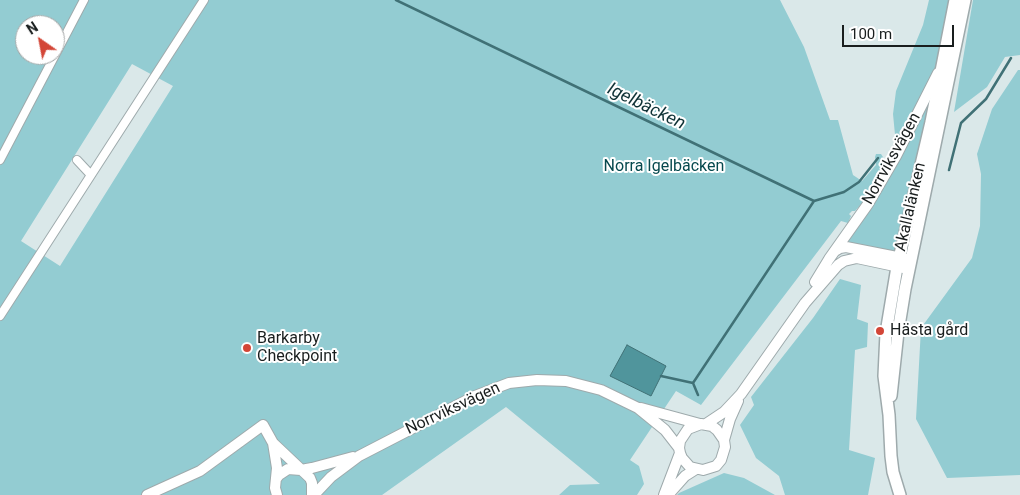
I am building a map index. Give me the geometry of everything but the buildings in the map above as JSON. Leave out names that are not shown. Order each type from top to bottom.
[{"type":"main road","name":"Akallalänken","points":[[900,495],[891,456],[889,415],[884,376],[887,324],[898,262],[931,122],[955,0]]},
{"type":"main road","name":"Akallalänken","points":[[889,415],[898,332],[965,0]]},
{"type":"street","points":[[0,160],[84,0]]},
{"type":"street","points":[[0,316],[204,0]]},
{"type":"street","name":"Norrviksvägen","points":[[805,304],[814,284],[868,204],[896,156],[943,63]]},
{"type":"street","points":[[77,160],[91,175]]},
{"type":"street","name":"Norrviksvägen","points":[[835,251],[846,247],[911,265]]},
{"type":"street","name":"Norrviksvägen","points":[[313,495],[330,477],[359,456],[474,396],[509,383],[537,380],[566,381],[601,390],[638,408],[703,424],[724,412],[741,394],[805,304],[832,271],[844,260],[857,258],[898,262]]},
{"type":"street","name":"Norrviksvägen","points":[[724,440],[730,418],[741,394]]},
{"type":"street","name":"Norrviksvägen","points":[[638,408],[665,430],[679,450]]},
{"type":"street","points":[[664,495],[679,450],[680,441],[688,429],[703,424],[717,430],[724,440],[724,454],[716,466],[703,470],[696,469],[685,463],[679,450]]},
{"type":"street","name":"Norrviksvägen","points":[[146,495],[200,471],[263,426],[272,443],[277,468],[275,488],[277,495]]},
{"type":"street","name":"Norrviksvägen","points":[[272,443],[310,478],[313,495]]},
{"type":"street","name":"Norrviksvägen","points":[[276,480],[279,474],[288,469],[301,470],[359,456]]},
{"type":"street","points":[[668,495],[685,476],[696,469]]},
{"type":"green space","name":"Norra Igelbäcken","points":[[0,0],[780,0],[804,47],[830,120],[838,120],[853,175],[862,181],[876,165],[876,154],[881,154],[884,163],[863,202],[855,211],[849,214],[851,216],[848,223],[841,221],[701,405],[676,391],[630,460],[639,466],[644,484],[637,495],[559,495],[570,485],[600,484],[506,407],[382,495],[0,495]],"holes":[[[132,64],[173,86],[60,266],[21,241]]]},
{"type":"green space","points":[[929,0],[951,0],[939,58],[932,76],[896,145],[893,114],[896,91],[923,25]]},
{"type":"green space","points":[[973,0],[1020,0],[1020,55],[1005,57],[987,87],[954,112]]},
{"type":"green space","points":[[1018,70],[1020,70],[1020,475],[947,478],[916,419],[921,328],[972,258],[980,226],[981,174],[977,154],[992,109]]},
{"type":"green space","points":[[932,92],[934,93],[895,251],[847,244],[847,241]]},
{"type":"green space","points":[[840,279],[861,285],[857,319],[868,323],[867,347],[855,350],[849,450],[875,458],[868,495],[785,495],[779,476],[756,458],[740,425],[754,405],[751,397],[813,318]]},
{"type":"green space","points":[[724,473],[744,478],[775,495],[677,495]]},
{"type":"shaded area","points":[[627,345],[666,366],[651,396],[610,376]]},
{"type":"waterway","name":"Igelbäcken","points":[[396,0],[814,201],[844,192],[859,182],[878,158]]},
{"type":"waterway","name":"Igelbäcken","points":[[949,170],[961,123],[986,99],[1011,58]]},
{"type":"waterway","points":[[661,376],[693,383],[814,201]]},
{"type":"waterway","points":[[693,383],[698,395]]},
{"type":"place","name":"Hästa gård","points":[[880,331]]},
{"type":"place","name":"Barkarby Checkpoint","points":[[247,348]]}]
